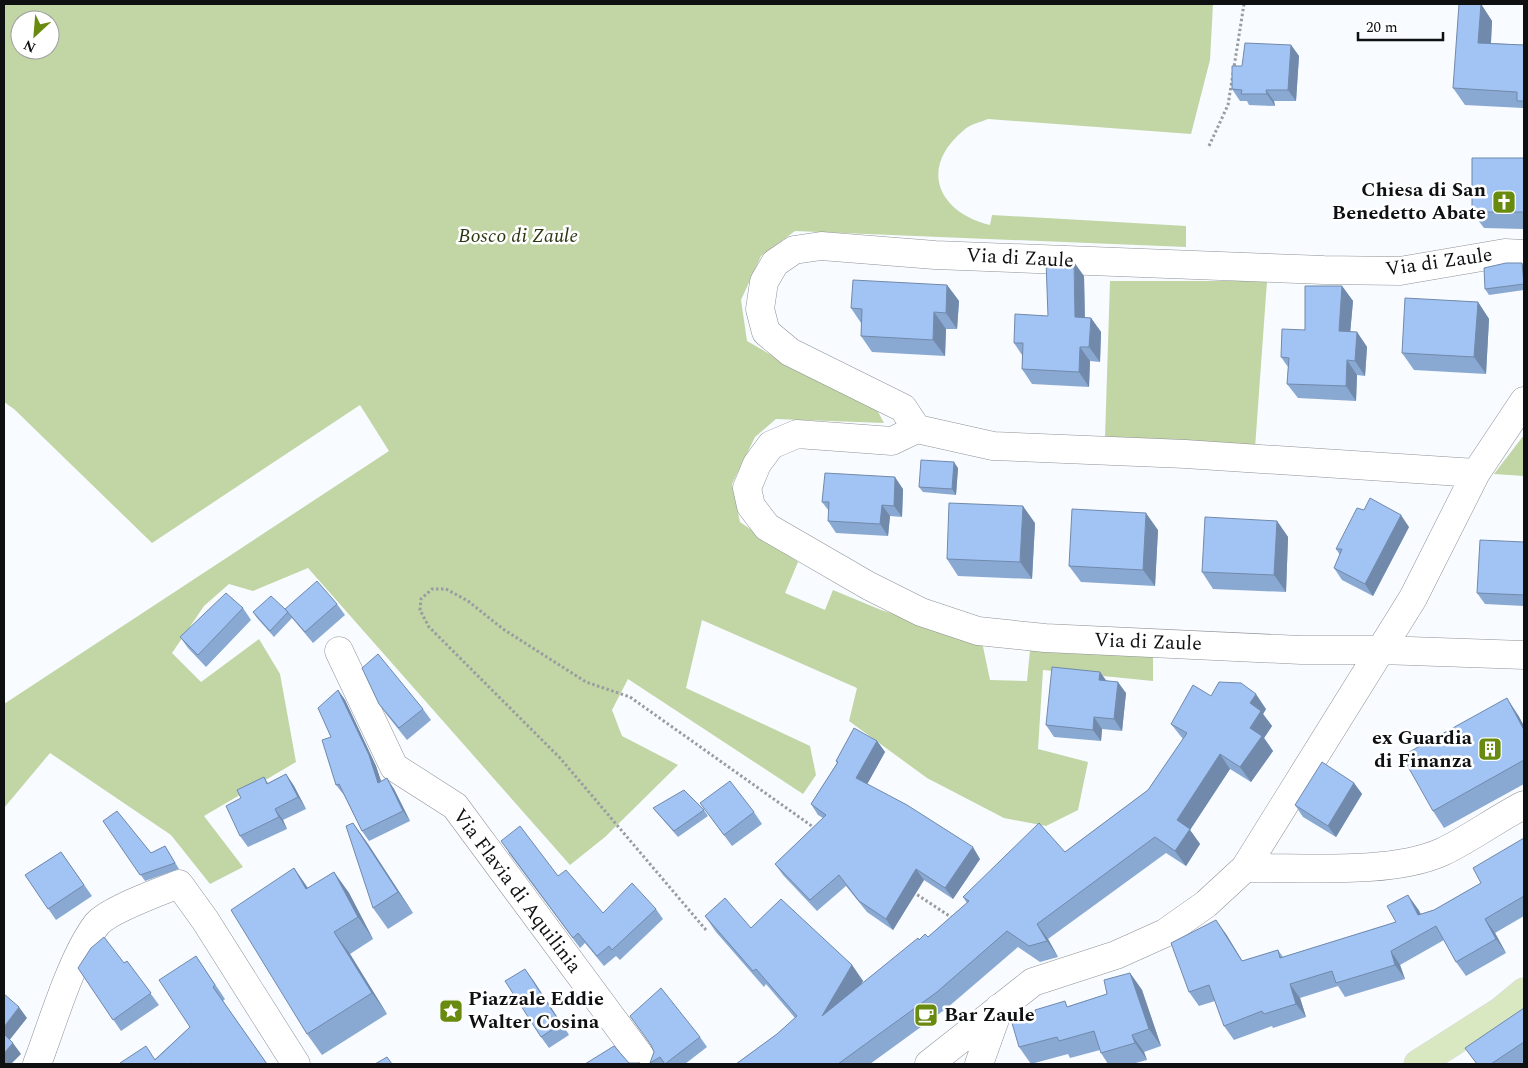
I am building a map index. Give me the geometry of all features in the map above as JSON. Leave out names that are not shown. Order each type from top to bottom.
[{"type":"main road","points":[[1418,1064],[1501,1011],[1524,992]]},
{"type":"street","name":"Via di Zaule","points":[[1524,254],[1505,253],[1400,270],[1334,270],[945,255],[821,246],[794,250],[775,263],[764,282],[760,309],[766,332],[790,352],[903,408],[918,429],[892,441],[797,434],[772,445],[757,464],[747,488],[751,506],[767,527],[869,586],[921,612],[978,632],[1045,638],[1301,650],[1381,650],[1524,655]]},
{"type":"street","points":[[928,1064],[1033,982],[1116,954],[1165,932],[1206,904],[1245,868],[1381,650],[1437,553],[1476,473],[1524,401]]},
{"type":"street","points":[[918,429],[993,446],[1195,454],[1476,473]]},
{"type":"street","name":"Via Flavia di Aquilinia","points":[[339,651],[394,767],[455,806],[646,1064]]},
{"type":"street","points":[[1245,868],[1388,866],[1417,860],[1441,852],[1524,805]]},
{"type":"street","points":[[37,1064],[77,961],[98,923],[140,899],[179,884],[205,920],[296,1064]]},
{"type":"street","points":[[979,1064],[999,1008]]},
{"type":"path","points":[[1209,146],[1228,105],[1244,4]]},
{"type":"path","points":[[706,930],[560,758],[429,627],[420,610],[421,599],[432,590],[446,590],[468,602],[503,629],[586,682],[630,697],[819,831]]},
{"type":"path","points":[[905,887],[960,924]]},
{"type":"green space","name":"Bosco di Zaule","points":[[4,4],[1213,4],[1210,60],[1191,134],[988,119],[966,128],[950,144],[941,159],[938,173],[940,187],[947,199],[958,210],[972,219],[990,225],[992,215],[1186,226],[1186,247],[795,231],[761,256],[741,300],[747,341],[785,363],[875,406],[884,423],[776,419],[755,437],[732,484],[740,522],[798,562],[785,593],[825,610],[833,590],[881,610],[982,642],[990,680],[1027,681],[1030,650],[1153,657],[1153,681],[1043,670],[1038,749],[1088,762],[1078,810],[1046,826],[1004,818],[927,778],[849,721],[857,688],[702,620],[686,688],[810,746],[816,775],[803,794],[628,679],[612,710],[622,736],[678,765],[605,837],[570,865],[308,568],[253,591],[229,584],[204,606],[172,653],[201,682],[259,639],[280,674],[296,762],[204,816],[243,867],[210,884],[171,835],[50,753],[4,808],[4,704],[389,451],[360,405],[152,543],[14,409],[4,402]]},
{"type":"green space","points":[[1110,281],[1267,281],[1255,448],[1105,438]]},
{"type":"green space","points":[[1524,435],[1524,476],[1494,474]]},
{"type":"building","points":[[1459,4],[1481,4],[1478,43],[1524,45],[1524,101],[1517,101],[1517,92],[1453,88]]},
{"type":"building","points":[[1245,43],[1291,45],[1288,90],[1266,90],[1267,94],[1241,94],[1242,90],[1232,89],[1232,66],[1242,66]]},
{"type":"building","points":[[1472,158],[1524,158],[1524,212],[1472,212]]},
{"type":"building","points":[[1046,261],[1074,262],[1075,317],[1091,318],[1089,347],[1080,347],[1079,372],[1022,369],[1023,343],[1014,343],[1015,314],[1048,316]]},
{"type":"building","points":[[1506,263],[1522,263],[1524,284],[1485,289],[1484,268]]},
{"type":"building","points":[[853,280],[947,285],[946,313],[934,312],[933,340],[861,336],[862,309],[851,308]]},
{"type":"building","points":[[1305,286],[1342,286],[1339,331],[1357,332],[1355,361],[1347,360],[1346,386],[1287,384],[1289,358],[1281,357],[1282,329],[1305,330]]},
{"type":"building","points":[[1405,298],[1478,302],[1474,357],[1402,353]]},
{"type":"building","points":[[921,460],[954,462],[952,489],[919,487]]},
{"type":"building","points":[[825,473],[895,477],[894,506],[882,505],[880,524],[828,521],[829,502],[822,502]]},
{"type":"building","points":[[1370,498],[1401,515],[1365,584],[1334,568],[1342,549],[1336,549],[1357,508],[1364,510]]},
{"type":"building","points":[[949,503],[1023,506],[1020,562],[947,559]]},
{"type":"building","points":[[1072,509],[1146,513],[1143,570],[1069,566]]},
{"type":"building","points":[[1205,517],[1277,521],[1274,575],[1202,572]]},
{"type":"building","points":[[1480,540],[1524,542],[1524,595],[1477,593]]},
{"type":"building","points":[[317,581],[337,604],[305,632],[285,609]]},
{"type":"building","points":[[226,593],[243,608],[198,655],[180,637]]},
{"type":"building","points":[[271,596],[288,612],[270,631],[253,612]]},
{"type":"building","points":[[378,654],[423,709],[399,728],[379,704],[362,668]]},
{"type":"building","points":[[1052,667],[1100,672],[1099,680],[1118,682],[1114,719],[1094,717],[1093,730],[1046,725]]},
{"type":"building","points":[[1219,682],[1241,683],[1256,694],[1250,703],[1261,711],[1250,728],[1262,736],[1240,767],[1220,754],[1177,820],[1190,829],[1175,851],[1155,837],[1037,924],[1047,941],[1029,946],[1007,931],[937,992],[838,1064],[736,1064],[777,1034],[797,1016],[756,969],[753,971],[705,916],[725,898],[751,928],[781,899],[852,965],[822,1016],[918,938],[919,940],[925,934],[928,937],[969,901],[963,897],[1039,823],[1065,852],[1148,790],[1187,733],[1171,724],[1193,685],[1211,696]]},
{"type":"building","points":[[338,690],[369,755],[378,783],[387,778],[403,811],[362,831],[339,784],[336,785],[322,740],[331,737],[318,708]]},
{"type":"building","name":"ex Guardia di Finanza","points":[[1507,698],[1524,730],[1524,760],[1433,811],[1402,756]]},
{"type":"building","points":[[854,728],[877,741],[856,778],[907,805],[973,847],[945,888],[916,869],[886,919],[859,901],[839,875],[810,900],[775,864],[826,815],[811,804],[838,762],[836,761]]},
{"type":"building","points":[[1322,762],[1354,783],[1328,826],[1295,805]]},
{"type":"building","points":[[286,774],[298,797],[275,809],[279,817],[240,836],[226,806],[241,798],[237,790],[264,777],[267,784]]},
{"type":"building","points":[[730,781],[754,812],[724,835],[700,803]]},
{"type":"building","points":[[684,790],[704,810],[674,831],[653,808]]},
{"type":"building","points":[[117,811],[151,853],[165,846],[175,863],[140,875],[103,821]]},
{"type":"building","points":[[353,823],[398,892],[373,908],[346,826]]},
{"type":"building","points":[[520,826],[558,876],[566,870],[603,913],[632,883],[656,909],[612,950],[609,946],[597,956],[578,933],[573,938],[501,841]]},
{"type":"building","points":[[1524,838],[1524,896],[1485,919],[1496,939],[1456,962],[1436,926],[1391,951],[1395,965],[1336,983],[1332,971],[1290,984],[1296,1004],[1264,1014],[1262,1011],[1224,1026],[1209,985],[1189,992],[1171,943],[1216,920],[1242,961],[1278,950],[1280,958],[1396,922],[1387,906],[1408,895],[1418,915],[1434,910],[1481,883],[1473,868]]},
{"type":"building","points":[[61,852],[84,885],[48,909],[25,875]]},
{"type":"building","points":[[294,868],[306,889],[334,872],[358,917],[334,932],[372,993],[307,1034],[231,910]]},
{"type":"building","points":[[104,937],[124,963],[127,961],[151,993],[113,1020],[78,968],[91,948]]},
{"type":"building","points":[[196,956],[215,985],[213,987],[267,1064],[121,1064],[146,1046],[155,1060],[190,1027],[159,980]]},
{"type":"building","points":[[525,969],[561,1024],[541,1037],[505,981]]},
{"type":"building","points":[[1130,973],[1149,1029],[1132,1035],[1135,1043],[1101,1053],[1094,1031],[1059,1041],[1057,1037],[1019,1047],[1012,1023],[1036,1016],[1035,1010],[1065,1001],[1067,1007],[1107,994],[1104,980]]},
{"type":"building","points":[[661,988],[700,1037],[665,1064],[660,1057],[650,1063],[654,1052],[630,1016]]},
{"type":"building","points":[[4,994],[19,1007],[4,1027]]},
{"type":"building","points":[[1524,1008],[1524,1042],[1491,1064],[1477,1064],[1465,1048]]},
{"type":"building","points":[[4,1034],[13,1043],[4,1053]]},
{"type":"building","points":[[614,1046],[629,1063],[640,1063],[585,1064]]},
{"type":"building","points":[[387,1057],[392,1064],[375,1064]]},
{"type":"place","name":"Chiesa di San Benedetto Abate","points":[[1504,202]]},
{"type":"place","name":"ex Guardia di Finanza","points":[[1490,749]]},
{"type":"place","name":"Piazzale Eddie Walter Cosina","points":[[451,1011]]},
{"type":"place","name":"Bar Zaule","points":[[926,1015]]}]
